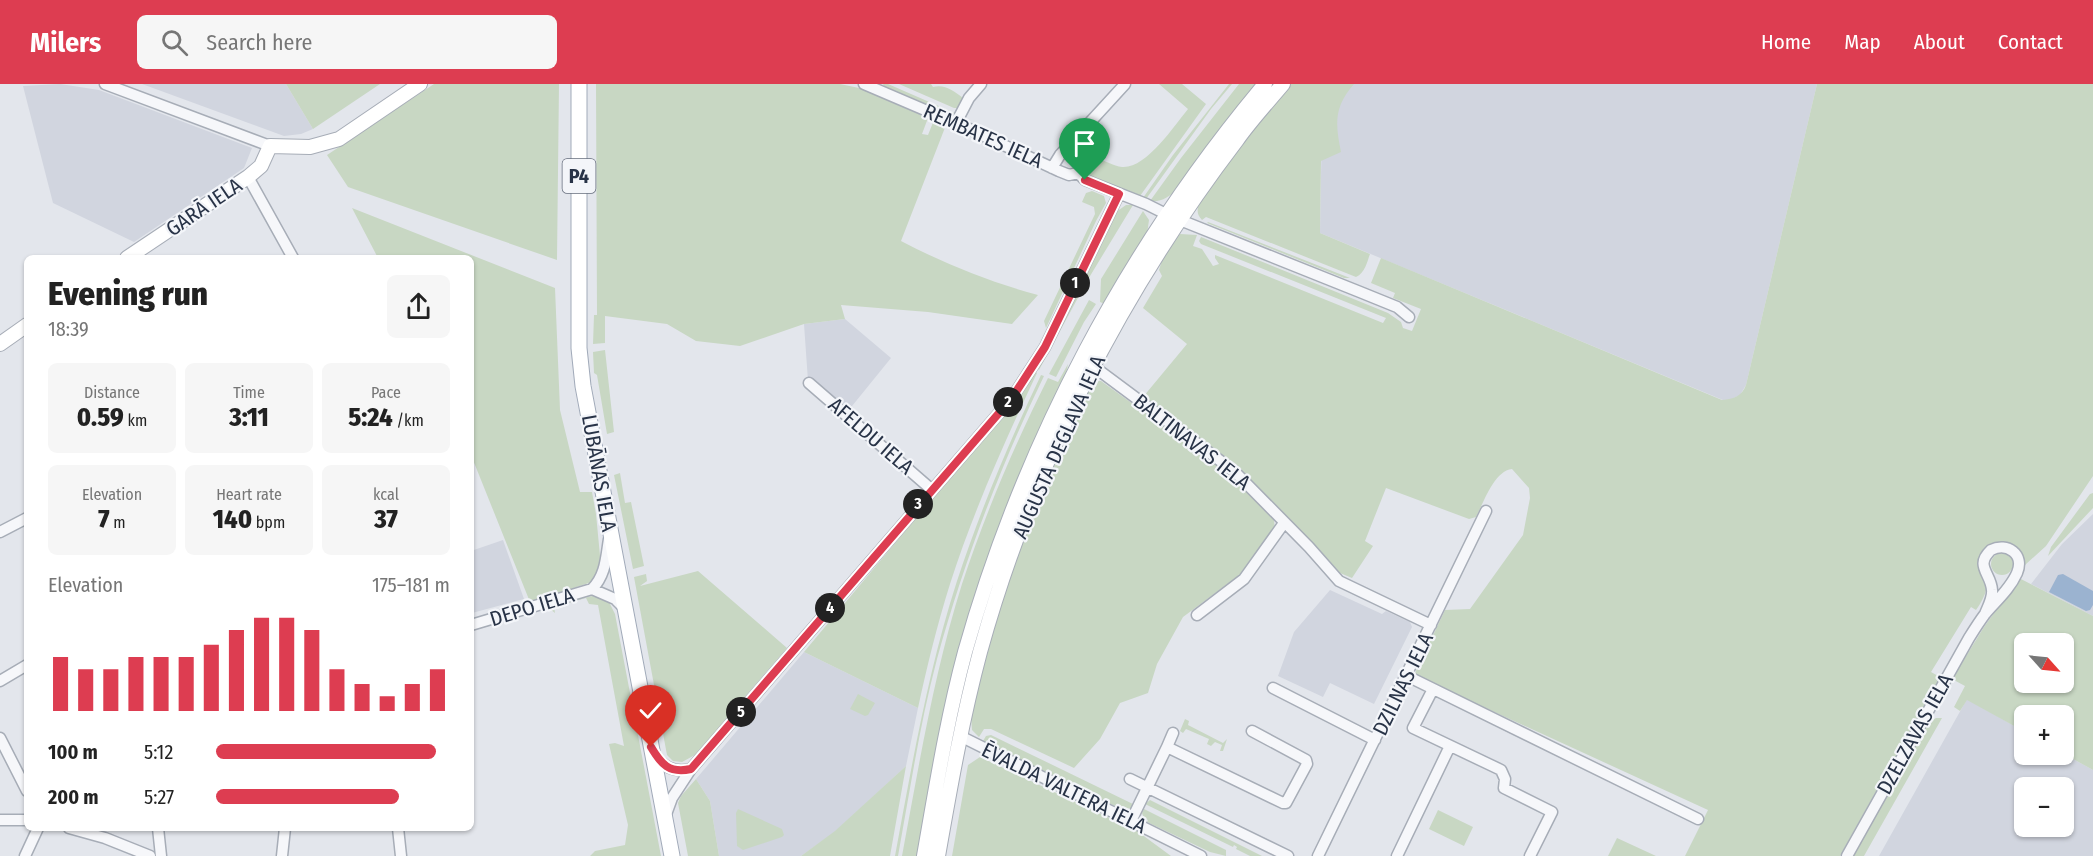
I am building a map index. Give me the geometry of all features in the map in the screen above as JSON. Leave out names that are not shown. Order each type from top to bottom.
[{"type":"main road","points":[[270,146],[310,147],[339,139],[420,84]]},
{"type":"main road","name":"LUBĀNAS IELA","points":[[579,84],[579,348],[583,386],[672,856]]},
{"type":"main road","name":"AUGUSTA DEGLAVA IELA","points":[[938,856],[960,736],[980,652],[1017,536],[1060,434],[1093,366],[1135,290],[1244,121],[1265,84]]},
{"type":"main road","name":"AUGUSTA DEGLAVA IELA","points":[[924,856],[946,734],[965,654],[1004,530],[1042,438],[1085,350],[1166,214],[1244,121],[1283,84]]},
{"type":"main road","name":"GARĀ IELA","points":[[131,255],[248,177],[261,166],[270,146]]},
{"type":"main road","points":[[0,344],[24,327]]},
{"type":"street","points":[[105,84],[270,146]]},
{"type":"street","points":[[956,123],[969,98],[981,84]]},
{"type":"street","points":[[1053,168],[1063,153],[1125,84]]},
{"type":"street","name":"REMBATES IELA","points":[[872,85],[1053,168],[1069,175],[1078,173],[1085,180],[1166,214]]},
{"type":"street","points":[[248,177],[291,255]]},
{"type":"street","points":[[664,819],[672,798],[691,769],[932,489],[994,421],[1028,375],[1045,347],[1119,194]]},
{"type":"street","points":[[1180,220],[1397,307],[1409,316]]},
{"type":"street","name":"BALTINAVAS IELA","points":[[1093,366],[1234,471],[1339,581],[1431,625]]},
{"type":"street","name":"AFELDU IELA","points":[[809,383],[932,489]]},
{"type":"street","name":"DZILNAS IELA","points":[[1318,856],[1486,511]]},
{"type":"street","points":[[0,532],[24,520]]},
{"type":"street","points":[[1197,615],[1244,579],[1284,524]]},
{"type":"street","name":"DEPO IELA","points":[[474,624],[592,589],[604,571],[610,536]]},
{"type":"street","name":"DZELZAVAS IELA","points":[[1847,856],[1932,702],[1985,614],[1992,594],[1992,586],[1983,566],[1984,560],[1991,549],[2009,548],[2018,557],[2019,569],[1997,602],[1985,614]]},
{"type":"street","name":"DEPO IELA","points":[[592,589],[615,599],[624,608]]},
{"type":"street","points":[[0,681],[24,667]]},
{"type":"street","points":[[1407,675],[1698,819]]},
{"type":"street","points":[[1273,688],[1375,740]]},
{"type":"street","points":[[1433,689],[1413,728],[1501,770],[1505,779],[1504,788],[1552,812],[1530,856]]},
{"type":"street","points":[[1167,747],[1283,804],[1286,803],[1307,764],[1306,760],[1252,731]]},
{"type":"street","points":[[1131,821],[1173,733]]},
{"type":"street","name":"ĒVALDA VALTERA IELA","points":[[960,736],[1201,856]]},
{"type":"street","points":[[0,738],[24,785]]},
{"type":"street","points":[[1397,856],[1450,746]]},
{"type":"street","points":[[651,747],[660,762],[673,770],[681,772],[691,769]]},
{"type":"street","points":[[1130,779],[1288,856]]},
{"type":"street","points":[[0,820],[24,820]]},
{"type":"street","points":[[25,856],[37,831]]},
{"type":"street","points":[[80,831],[105,838],[150,856]]},
{"type":"street","points":[[158,831],[161,856]]},
{"type":"street","points":[[282,856],[285,831]]},
{"type":"street","points":[[398,831],[400,856]]},
{"type":"shaded area","points":[[60,84],[99,90],[252,148],[244,168],[134,242],[53,203],[23,86]]},
{"type":"shaded area","points":[[142,84],[286,84],[313,129],[301,134],[284,136]]},
{"type":"shaded area","points":[[1352,84],[1817,84],[1746,385],[1740,395],[1730,400],[1723,400],[1320,233],[1322,119]]},
{"type":"shaded area","points":[[845,319],[891,358],[848,411],[808,381],[804,324]]},
{"type":"shaded area","points":[[2093,514],[2093,616],[2031,584],[2062,544]]},
{"type":"shaded area","points":[[503,540],[524,599],[474,612],[474,550]]},
{"type":"shaded area","points":[[1330,590],[1382,614],[1386,611],[1410,622],[1412,627],[1374,704],[1330,683],[1323,697],[1278,676],[1294,632]]},
{"type":"shaded area","points":[[804,652],[918,708],[906,766],[835,832],[801,856],[719,856],[710,801],[696,779]]},
{"type":"shaded area","points":[[1967,699],[2014,726],[2014,765],[2074,765],[2074,760],[2093,770],[2093,856],[1879,856]]},
{"type":"green space","points":[[286,84],[380,84],[313,129]]},
{"type":"green space","points":[[434,84],[559,84],[557,260],[348,187],[327,155]]},
{"type":"green space","points":[[596,84],[840,84],[859,88],[928,118],[922,134],[928,135],[934,120],[946,125],[901,241],[968,272],[1038,295],[1012,324],[928,312],[841,305],[845,319],[804,324],[740,346],[696,341],[667,324],[605,316],[605,343],[593,344],[594,315],[597,315]]},
{"type":"green space","points":[[883,84],[888,84],[957,114],[953,117],[885,88]]},
{"type":"green space","points":[[899,84],[941,86],[963,98],[957,108],[954,108]]},
{"type":"green space","points":[[1159,84],[1182,84],[1206,104],[1140,196],[1091,177],[1087,166],[1095,157],[1122,167],[1131,166],[1150,154],[1188,109]]},
{"type":"green space","points":[[1229,84],[1232,84],[1211,109],[1146,199],[1143,198],[1173,155]]},
{"type":"green space","points":[[1239,84],[1259,84],[1177,190],[1161,200],[1150,201],[1181,158]]},
{"type":"green space","points":[[1291,84],[1354,84],[1343,100],[1338,116],[1341,152],[1321,161],[1320,233],[1370,254],[1364,270],[1356,277],[1206,217],[1202,220],[1198,213],[1200,200],[1254,128]]},
{"type":"green space","points":[[1817,84],[2093,84],[2093,476],[2046,546],[2025,565],[2023,565],[2022,556],[1988,548],[1988,580],[1985,595],[1976,610],[1971,607],[1931,672],[1940,677],[1840,856],[1685,856],[1708,810],[1416,676],[1415,673],[1445,610],[1470,609],[1523,535],[1530,498],[1529,488],[1512,469],[1500,475],[1476,517],[1469,519],[1386,488],[1365,541],[1373,546],[1352,578],[1340,573],[1316,546],[1143,397],[1187,344],[1143,308],[1162,276],[1159,270],[1164,254],[1180,234],[1197,235],[1193,246],[1202,249],[1213,266],[1219,264],[1215,255],[1383,323],[1386,318],[1201,244],[1199,241],[1201,237],[1388,313],[1401,322],[1403,328],[1412,331],[1421,309],[1393,298],[1395,293],[1371,283],[1381,258],[1722,400],[1734,398],[1742,392],[1746,385]]},
{"type":"green space","points":[[1092,191],[1104,196],[1106,203],[1046,328],[1044,321],[1095,214],[1094,207],[1082,202],[1086,193]]},
{"type":"green space","points":[[1126,205],[1133,205],[1087,281],[1039,370],[1036,368],[1116,212]]},
{"type":"green space","points":[[352,208],[471,255],[376,255]]},
{"type":"green space","points":[[1143,211],[1149,220],[1147,234],[1105,304],[1100,302],[1101,279]]},
{"type":"green space","points":[[1208,222],[1350,278],[1344,278]]},
{"type":"green space","points":[[474,256],[555,288],[560,410],[580,492],[592,492],[596,514],[601,566],[595,581],[530,602],[474,462]]},
{"type":"green space","points":[[1089,300],[1096,304],[1084,322],[1056,377],[1049,374]]},
{"type":"green space","points":[[605,350],[614,432],[607,434],[597,375],[594,373],[593,352]]},
{"type":"green space","points":[[1068,364],[1065,380],[996,538],[918,856],[902,856],[935,685],[962,584],[1012,454],[1048,378],[1058,382]]},
{"type":"green space","points":[[1035,371],[1037,373],[990,477],[959,557],[945,599],[918,708],[804,652],[972,451]]},
{"type":"green space","points":[[1041,375],[1044,376],[984,515],[948,622],[925,708],[898,856],[895,856],[921,718],[937,649],[957,581],[1006,451]]},
{"type":"green space","points":[[1095,381],[1101,381],[1233,476],[1274,520],[1275,530],[1249,568],[1183,617],[1157,664],[1148,693],[1120,703],[1100,739],[1074,768],[991,729],[984,729],[979,737],[972,730],[971,716],[998,616],[1017,557],[1061,450],[1089,388]]},
{"type":"green space","points":[[620,473],[625,503],[631,502],[644,566],[633,569],[614,475]]},
{"type":"green space","points":[[2093,493],[2093,508],[2048,556],[2051,547]]},
{"type":"green space","points":[[2002,553],[2010,556],[2013,564],[2010,572],[2002,575],[1994,572],[1991,564],[1994,556]]},
{"type":"green space","points":[[698,571],[787,648],[695,755],[682,762],[673,761],[667,755],[634,577],[646,574],[647,581],[640,586]]},
{"type":"green space","points":[[2019,578],[2093,616],[2093,770],[2074,760],[2074,705],[2014,705],[2014,726],[1967,700],[1960,711],[1954,707],[1965,686],[1952,679],[1984,627]]},
{"type":"green space","points":[[592,596],[608,600],[615,614],[661,856],[590,856],[595,851],[625,845],[628,825],[609,744],[624,746],[598,605],[589,604],[586,598],[554,607],[555,613],[550,609],[552,606]]},
{"type":"green space","points":[[858,694],[875,703],[868,715],[865,716],[850,709]]},
{"type":"green space","points":[[1936,718],[1942,718],[1864,856],[1852,856],[1925,725]]},
{"type":"green space","points":[[1185,719],[1189,721],[1188,725],[1223,743],[1227,739],[1223,751],[1220,751],[1222,745],[1215,742],[1211,746],[1207,744],[1209,739],[1186,729],[1183,733],[1180,731]]},
{"type":"green space","points":[[991,735],[1135,805],[1123,810],[983,741],[986,736]]},
{"type":"green space","points":[[980,757],[1137,831],[1171,856],[952,856],[968,765]]},
{"type":"green space","points":[[906,766],[890,856],[801,856],[835,831]]},
{"type":"green space","points":[[696,779],[710,801],[719,856],[688,856],[678,803]]},
{"type":"green space","points":[[1150,800],[1262,856],[1250,856],[1236,849],[1234,845],[1233,847],[1145,804]]},
{"type":"green space","points":[[738,809],[782,829],[784,835],[743,850],[737,846],[736,813]]},
{"type":"green space","points":[[1144,809],[1226,850],[1226,856],[1210,852],[1147,822],[1148,820],[1142,813]]},
{"type":"green space","points":[[1438,810],[1473,827],[1464,846],[1429,829]]},
{"type":"green space","points":[[1617,838],[1656,856],[1608,856]]},
{"type":"water","points":[[2063,574],[2093,591],[2093,605],[2090,610],[2086,611],[2049,592],[2058,575]]},
{"type":"route","points":[[651,747],[660,762],[673,770],[681,772],[691,769],[1012,398],[1045,347],[1119,194],[1085,180]]}]
